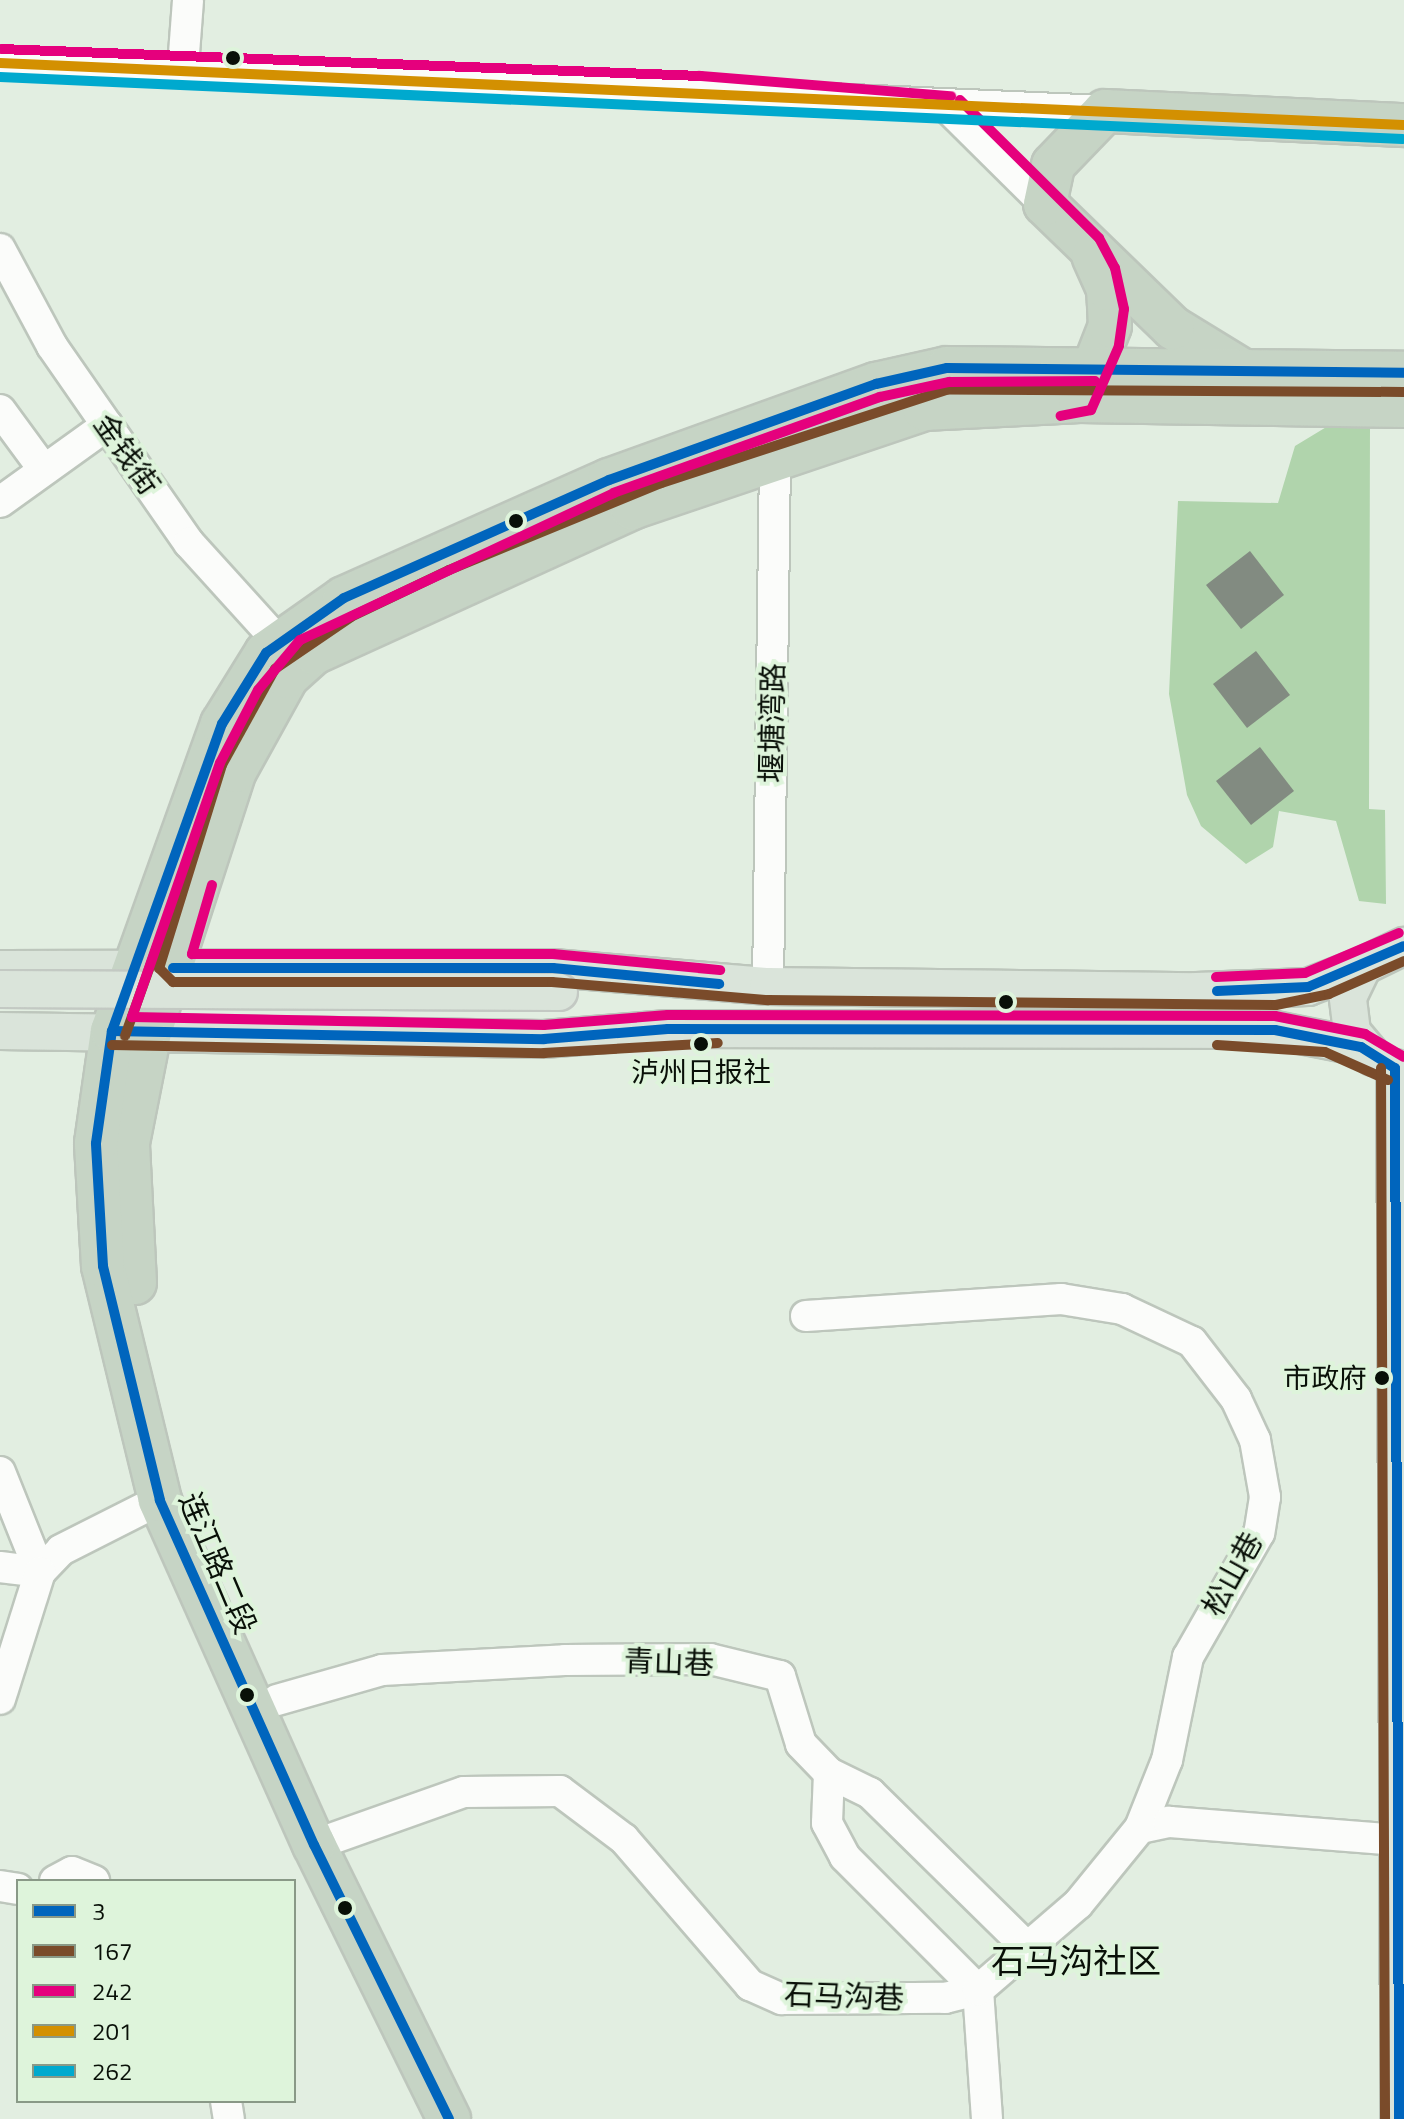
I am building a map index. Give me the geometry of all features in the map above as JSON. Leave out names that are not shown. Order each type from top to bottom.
[{"type":"highway","points":[[1242,371],[1173,328],[1045,204],[1053,165],[1105,111],[1404,125]]},
{"type":"highway","points":[[1088,384],[1110,310],[1089,248]]},
{"type":"highway","points":[[155,968],[207,757],[246,682],[278,641],[344,598],[609,480],[876,384],[947,368],[1088,384],[1404,406]]},
{"type":"highway","points":[[155,968],[235,771],[287,677],[314,653],[632,508],[949,404],[1088,384],[1242,371],[1404,373]]},
{"type":"highway","name":"连江路二段","points":[[155,968],[96,1143],[103,1266],[160,1500],[327,1840],[479,2119]]},
{"type":"highway","name":"连江路二段","points":[[131,1032],[128,1143],[130,1258],[172,1451],[277,1700],[327,1840],[449,2119]]},
{"type":"main road","points":[[0,969],[553,968],[668,982],[768,986],[1276,991],[1363,966],[1404,946]]},
{"type":"main road","points":[[1361,1047],[1348,1006],[1363,966]]},
{"type":"main road","points":[[245,967],[228,998],[239,1025],[254,1034]]},
{"type":"main road","points":[[0,980],[8,1005],[0,1020]]},
{"type":"main road","points":[[0,1010],[558,1003],[668,982]]},
{"type":"main road","points":[[0,989],[558,1003],[668,1029]]},
{"type":"main road","points":[[0,1031],[544,1039],[668,1029],[1275,1030],[1361,1047],[1399,1068],[1399,2119]]},
{"type":"street","points":[[183,67],[188,0]]},
{"type":"street","points":[[0,63],[183,67],[699,90],[950,110],[1105,111]]},
{"type":"street","points":[[950,110],[1045,204]]},
{"type":"street","name":"金钱街","points":[[0,249],[9,290],[189,543],[278,641]]},
{"type":"street","points":[[0,410],[44,470]]},
{"type":"street","points":[[0,502],[107,425]]},
{"type":"street","name":"堰塘湾路","points":[[768,986],[775,459]]},
{"type":"street","name":"松山巷","points":[[806,1316],[1061,1299],[1122,1309],[1192,1342],[1236,1399],[1258,1454],[1265,1497],[1259,1533],[1188,1657],[1167,1760],[1140,1828]]},
{"type":"street","points":[[0,1472],[40,1572]]},
{"type":"street","points":[[0,1699],[40,1572],[61,1550],[160,1500]]},
{"type":"street","points":[[0,1567],[40,1572]]},
{"type":"street","name":"青山巷","points":[[277,1700],[382,1670],[710,1659],[780,1676],[801,1744],[829,1773],[870,1793],[1029,1949]]},
{"type":"street","points":[[829,1773],[827,1823],[845,1857],[978,1990],[987,2119]]},
{"type":"street","name":"石马沟巷","points":[[327,1840],[464,1792],[560,1791],[624,1839],[750,1985],[782,1999],[945,1998],[978,1990],[1029,1949],[1078,1904],[1140,1828]]},
{"type":"street","points":[[1140,1828],[1169,1822],[1398,1840]]},
{"type":"street","points":[[59,1879],[72,1872],[89,1879]]},
{"type":"green space","points":[[1370,423],[1369,809],[1385,810],[1386,904],[1359,901],[1336,821],[1279,811],[1273,847],[1246,864],[1201,826],[1187,795],[1169,694],[1178,501],[1278,503],[1295,446],[1328,426]]},
{"type":"building","points":[[1250,551],[1284,595],[1241,629],[1206,585]]},
{"type":"building","points":[[1256,651],[1290,695],[1247,728],[1213,684]]},
{"type":"building","points":[[1260,747],[1294,791],[1251,825],[1216,781]]},
{"type":"transit line","name":"242","points":[[1,49],[700,76],[951,96]]},
{"type":"transit line","name":"201","points":[[0,63],[1404,125]]},
{"type":"transit line","name":"262","points":[[0,77],[1403,139]]},
{"type":"transit line","name":"242","points":[[960,100],[1099,238],[1115,268],[1124,309],[1119,346],[1091,410],[1061,416]]},
{"type":"transit line","name":"3","points":[[449,2119],[314,1845],[160,1500],[103,1266],[96,1143],[112,1031],[222,724],[266,653],[344,598],[609,480],[876,384],[947,368],[1404,373]]},
{"type":"transit line","name":"242","points":[[1095,381],[949,382],[880,397],[614,493],[300,640],[258,690],[220,763],[132,1017],[544,1025],[668,1015],[1275,1016],[1365,1034],[1404,1057]]},
{"type":"transit line","name":"167","points":[[1404,392],[946,390],[661,483],[449,570],[351,617],[275,669],[222,765],[159,968],[173,982],[552,982],[768,1000],[1276,1005],[1329,994],[1404,961]]},
{"type":"transit line","name":"242","points":[[212,885],[192,954],[553,954],[720,970]]},
{"type":"transit line","name":"167","points":[[125,1036],[175,896]]},
{"type":"transit line","name":"242","points":[[1216,977],[1305,973],[1399,933]]},
{"type":"transit line","name":"3","points":[[1217,991],[1308,987],[1404,946]]},
{"type":"transit line","name":"3","points":[[173,968],[553,968],[719,984]]},
{"type":"transit line","name":"3","points":[[112,1031],[544,1039],[668,1029],[1275,1030],[1361,1047],[1395,1068],[1399,2119]]},
{"type":"transit line","name":"167","points":[[112,1045],[544,1053],[718,1043]]},
{"type":"transit line","name":"167","points":[[1217,1045],[1325,1052],[1388,1080]]},
{"type":"transit line","name":"167","points":[[1381,1068],[1385,2119]]},
{"type":"place","name":"泸州日报社","points":[[701,1044]]},
{"type":"place","name":"市政府","points":[[1382,1378]]},
{"type":"district","name":"石马沟社区","points":[[1076,1961]]}]
